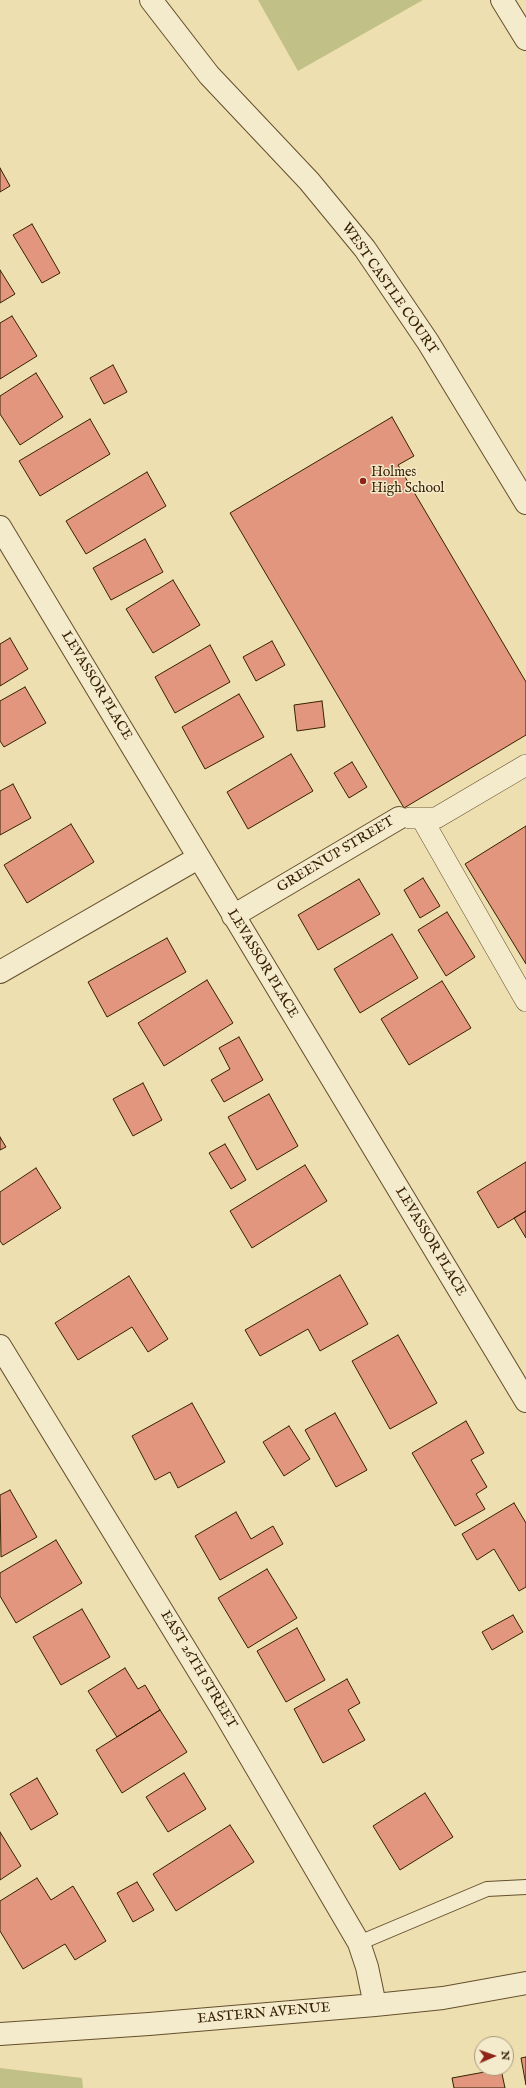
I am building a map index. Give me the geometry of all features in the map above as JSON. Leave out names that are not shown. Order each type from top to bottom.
[{"type":"street","name":"WEST CASTLE COURT","points":[[151,0],[209,75],[309,180],[365,249],[428,342],[526,503]]},
{"type":"street","points":[[502,0],[526,39]]},
{"type":"street","name":"LEVASSOR PLACE","points":[[0,527],[526,1401]]},
{"type":"street","name":"GREENUP STREET","points":[[233,916],[399,818],[436,818],[526,765]]},
{"type":"street","points":[[422,819],[526,1001]]},
{"type":"street","points":[[0,972],[198,858]]},
{"type":"street","name":"EAST 26TH STREET","points":[[0,1346],[222,1709],[359,1943],[367,1967],[375,2004]]},
{"type":"street","name":"EASTERN AVENUE","points":[[0,2034],[149,2024],[443,1998],[526,1982]]},
{"type":"lane","points":[[359,1943],[487,1889],[526,1887]]},
{"type":"shaded area","points":[[258,0],[423,0],[298,71]]},
{"type":"shaded area","points":[[0,2068],[82,2078],[83,2088],[0,2088]]},
{"type":"building","points":[[0,168],[10,186],[0,192]]},
{"type":"building","points":[[32,224],[60,273],[42,283],[13,235]]},
{"type":"building","points":[[0,270],[15,294],[0,303]]},
{"type":"building","points":[[12,316],[37,356],[0,379],[0,323]]},
{"type":"building","points":[[113,365],[127,392],[104,404],[90,378]]},
{"type":"building","points":[[36,373],[63,417],[20,445],[0,414],[0,396]]},
{"type":"building","points":[[392,417],[414,456],[398,465],[526,682],[526,735],[404,808],[230,513]]},
{"type":"building","points":[[90,419],[110,454],[40,496],[19,461]]},
{"type":"building","points":[[147,472],[166,506],[86,554],[66,521]]},
{"type":"building","points":[[145,539],[163,572],[111,600],[93,568]]},
{"type":"building","points":[[173,580],[200,625],[153,653],[126,609]]},
{"type":"building","points":[[10,638],[28,669],[0,686],[0,644]]},
{"type":"building","points":[[272,641],[285,665],[256,681],[243,657]]},
{"type":"building","points":[[210,645],[230,682],[175,713],[155,677]]},
{"type":"building","points":[[25,687],[46,723],[4,747],[0,741],[0,701]]},
{"type":"building","points":[[239,694],[264,737],[205,769],[182,727]]},
{"type":"building","points":[[322,701],[325,727],[297,731],[294,705]]},
{"type":"building","points":[[291,754],[313,791],[248,829],[227,792]]},
{"type":"building","points":[[352,762],[367,787],[349,798],[334,773]]},
{"type":"building","points":[[13,784],[31,818],[0,835],[0,791]]},
{"type":"building","points":[[71,824],[94,862],[27,903],[4,865]]},
{"type":"building","points":[[526,826],[526,964],[465,864]]},
{"type":"building","points":[[423,878],[440,906],[420,918],[404,890]]},
{"type":"building","points":[[359,879],[380,914],[318,950],[298,915]]},
{"type":"building","points":[[447,912],[475,957],[446,976],[418,930]]},
{"type":"building","points":[[392,934],[418,978],[360,1013],[334,969]]},
{"type":"building","points":[[167,938],[186,972],[107,1017],[88,982]]},
{"type":"building","points":[[207,980],[233,1023],[164,1066],[138,1023]]},
{"type":"building","points":[[442,981],[471,1028],[409,1065],[381,1019]]},
{"type":"building","points":[[239,1037],[263,1080],[224,1102],[211,1080],[230,1069],[219,1048]]},
{"type":"building","points":[[143,1083],[162,1120],[133,1136],[113,1099]]},
{"type":"building","points":[[269,1094],[298,1146],[257,1170],[228,1117]]},
{"type":"building","points":[[0,1137],[6,1147],[0,1150]]},
{"type":"building","points":[[225,1144],[246,1180],[231,1189],[209,1153]]},
{"type":"building","points":[[526,1162],[526,1211],[498,1228],[477,1192]]},
{"type":"building","points":[[305,1165],[327,1201],[252,1248],[230,1211]]},
{"type":"building","points":[[36,1168],[61,1208],[3,1245],[0,1241],[0,1192]]},
{"type":"building","points":[[526,1211],[526,1238],[514,1218]]},
{"type":"building","points":[[340,1275],[368,1324],[320,1351],[308,1329],[260,1356],[245,1330]]},
{"type":"building","points":[[129,1276],[168,1339],[148,1352],[132,1327],[78,1360],[55,1323]]},
{"type":"building","points":[[398,1335],[437,1403],[390,1429],[352,1361]]},
{"type":"building","points":[[192,1403],[225,1462],[178,1488],[170,1472],[155,1480],[132,1436]]},
{"type":"building","points":[[335,1413],[367,1470],[336,1487],[305,1430]]},
{"type":"building","points":[[466,1421],[484,1453],[471,1460],[487,1487],[476,1494],[485,1509],[455,1526],[412,1453]]},
{"type":"building","points":[[289,1426],[310,1459],[284,1476],[263,1442]]},
{"type":"building","points":[[10,1490],[37,1537],[1,1557],[0,1495]]},
{"type":"building","points":[[514,1503],[526,1523],[526,1587],[519,1591],[494,1549],[477,1560],[462,1534]]},
{"type":"building","points":[[236,1512],[251,1539],[273,1526],[283,1544],[220,1580],[195,1536]]},
{"type":"building","points":[[56,1540],[82,1583],[16,1623],[0,1596],[0,1573]]},
{"type":"building","points":[[267,1569],[297,1618],[248,1648],[218,1598]]},
{"type":"building","points":[[82,1609],[110,1657],[61,1685],[33,1637]]},
{"type":"building","points":[[513,1615],[523,1632],[492,1650],[482,1632]]},
{"type":"building","points":[[297,1628],[325,1680],[286,1702],[257,1651]]},
{"type":"building","points":[[125,1668],[138,1689],[145,1685],[160,1710],[117,1737],[88,1691]]},
{"type":"building","points":[[347,1679],[360,1703],[348,1710],[365,1740],[323,1763],[294,1709]]},
{"type":"building","points":[[160,1710],[187,1752],[122,1793],[96,1750]]},
{"type":"building","points":[[184,1773],[206,1809],[168,1832],[146,1797]]},
{"type":"building","points":[[37,1778],[58,1814],[31,1830],[10,1794]]},
{"type":"building","points":[[425,1793],[453,1837],[400,1870],[373,1826]]},
{"type":"building","points":[[230,1825],[254,1862],[176,1911],[153,1874]]},
{"type":"building","points":[[0,1832],[21,1866],[0,1880]]},
{"type":"building","points":[[37,1878],[51,1900],[73,1886],[106,1941],[75,1960],[65,1944],[23,1969],[0,1931],[0,1901]]},
{"type":"building","points":[[137,1882],[154,1910],[133,1922],[117,1893]]},
{"type":"building","points":[[526,2057],[526,2085],[521,2058]]},
{"type":"building","points":[[474,2074],[474,2076],[502,2076],[505,2088],[454,2088],[452,2078]]},
{"type":"place","name":"Holmes High School","points":[[363,481]]}]
